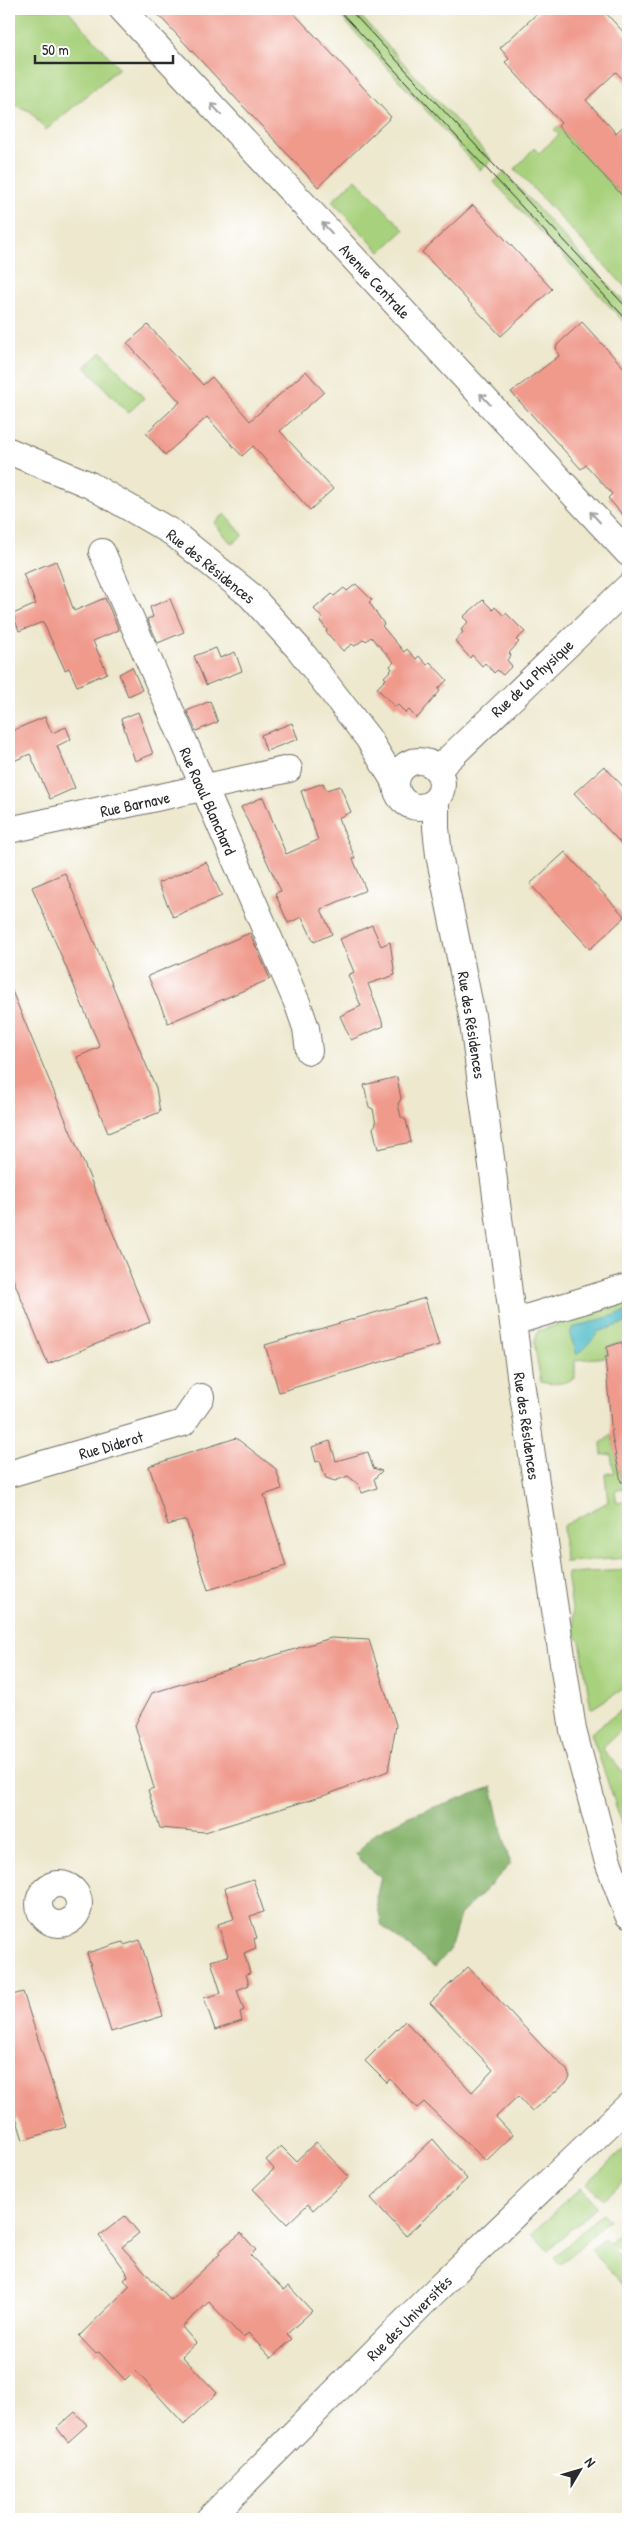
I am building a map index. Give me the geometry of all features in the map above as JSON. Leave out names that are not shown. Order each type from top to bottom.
[{"type":"street","name":"Avenue Centrale","points":[[122,9],[628,553]]},
{"type":"street","name":"Rue des Résidences","points":[[9,451],[90,485],[173,533],[250,595],[299,649],[368,738],[401,774]]},
{"type":"street","name":"Rue Raoul Blanchard","points":[[102,552],[298,1005],[306,1028],[309,1051]]},
{"type":"street","name":"Rue de la Physique","points":[[438,770],[628,587]]},
{"type":"street","points":[[420,761],[433,765],[438,770],[443,787],[426,804],[404,802],[400,797],[401,774],[420,761]]},
{"type":"street","name":"Rue Barnave","points":[[9,830],[289,769]]},
{"type":"street","name":"Rue des Résidences","points":[[426,804],[472,1016],[543,1540],[573,1730],[607,1859],[628,1916]]},
{"type":"street","points":[[513,1322],[628,1287]]},
{"type":"street","name":"Rue Diderot","points":[[9,1474],[183,1423],[201,1397]]},
{"type":"street","name":"Rue des Universités","points":[[209,2519],[433,2293],[623,2115]]},
{"type":"green space","points":[[9,9],[67,9],[119,68],[46,130],[30,111],[9,103]]},
{"type":"green space","points":[[339,9],[354,9],[492,160],[480,170],[336,11]]},
{"type":"green space","points":[[558,126],[628,202],[628,290],[515,169],[534,148],[539,153],[559,135],[554,130]]},
{"type":"green space","points":[[504,172],[628,306],[628,326],[494,182]]},
{"type":"green space","points":[[356,179],[404,230],[380,252],[332,201]]},
{"type":"green space","points":[[102,352],[144,398],[128,413],[85,367]]},
{"type":"green space","points":[[225,514],[243,535],[232,544],[214,523]]},
{"type":"green space","points":[[628,1302],[628,1358],[624,1360],[622,1342],[607,1347],[608,1357],[575,1360],[575,1378],[567,1382],[541,1382],[534,1342],[538,1331]]},
{"type":"green space","points":[[612,1435],[621,1482],[624,1482],[625,1488],[615,1491],[617,1503],[628,1501],[628,1558],[565,1562],[563,1526],[608,1502],[605,1474],[614,1472],[611,1454],[602,1455],[601,1443]]},
{"type":"green space","points":[[628,1570],[628,1686],[591,1709],[580,1641],[576,1637],[567,1573]]},
{"type":"green space","points":[[628,1705],[628,1723],[602,1748],[628,1779],[628,1841],[591,1733]]},
{"type":"green space","points":[[492,1787],[510,1865],[460,1915],[450,1950],[435,1967],[382,1926],[376,1898],[381,1877],[366,1866],[356,1854],[375,1833],[409,1816]]},
{"type":"green space","points":[[628,2145],[628,2177],[603,2200],[587,2183]]},
{"type":"green space","points":[[581,2188],[597,2206],[548,2251],[532,2233]]},
{"type":"green space","points":[[602,2213],[609,2220],[560,2265],[554,2257]]},
{"type":"green space","points":[[620,2233],[626,2240],[614,2251],[619,2256],[628,2248],[628,2260],[625,2263],[628,2266],[628,2290],[591,2250],[603,2239],[608,2244]]},
{"type":"water","points":[[628,1311],[628,1322],[597,1332],[597,1335],[577,1355],[570,1335],[572,1328]]},
{"type":"building","points":[[153,9],[290,9],[391,117],[318,187]]},
{"type":"building","points":[[542,9],[602,9],[628,37],[628,85],[616,72],[586,100],[616,133],[628,122],[628,202],[558,126],[561,123],[505,62],[509,59],[500,48]]},
{"type":"building","points":[[473,205],[552,289],[501,336],[422,252]]},
{"type":"building","points":[[582,322],[628,372],[628,521],[608,498],[612,494],[586,465],[581,469],[511,392],[559,356],[556,348],[558,344]]},
{"type":"building","points":[[148,325],[203,385],[212,377],[250,421],[306,371],[324,392],[280,431],[333,489],[310,510],[253,446],[242,456],[207,417],[165,455],[146,433],[180,402],[127,343]]},
{"type":"building","points":[[56,561],[74,611],[105,598],[119,630],[93,641],[107,673],[77,686],[69,668],[65,670],[43,622],[19,631],[13,614],[36,604],[23,574]]},
{"type":"building","points":[[356,584],[372,600],[369,602],[384,624],[382,626],[404,652],[407,649],[416,659],[419,656],[427,665],[430,662],[447,680],[438,689],[440,691],[416,718],[409,710],[406,713],[398,705],[395,707],[377,688],[386,679],[384,677],[392,669],[390,666],[394,662],[371,637],[366,641],[364,639],[355,646],[352,644],[343,651],[326,632],[327,630],[320,621],[322,618],[314,609],[332,594],[334,596],[344,588],[347,591]]},
{"type":"building","points":[[170,599],[184,632],[158,643],[147,619],[153,617],[150,607]]},
{"type":"building","points":[[483,600],[493,610],[495,607],[504,616],[506,613],[525,632],[516,640],[519,642],[509,653],[511,655],[507,660],[512,666],[503,675],[497,670],[494,673],[485,663],[482,666],[472,655],[470,658],[455,641],[463,632],[461,630],[468,622],[463,617]]},
{"type":"building","points":[[216,648],[220,658],[235,652],[242,671],[206,685],[194,656]]},
{"type":"building","points":[[132,667],[142,690],[128,696],[119,674]]},
{"type":"building","points":[[210,701],[218,722],[196,731],[187,711]]},
{"type":"building","points":[[138,712],[153,754],[135,761],[121,719]]},
{"type":"building","points":[[45,717],[52,733],[66,727],[71,739],[57,746],[75,788],[50,799],[30,754],[9,763],[9,732]]},
{"type":"building","points":[[292,723],[298,739],[266,751],[261,735]]},
{"type":"building","points":[[604,766],[628,792],[628,851],[574,793]]},
{"type":"building","points":[[323,783],[326,790],[340,786],[351,812],[338,818],[366,890],[321,909],[332,934],[314,942],[302,917],[288,923],[275,893],[281,891],[241,807],[263,797],[286,854],[318,840],[301,791]]},
{"type":"building","points":[[565,852],[625,917],[590,949],[530,884]]},
{"type":"building","points":[[206,862],[222,896],[173,917],[158,883]]},
{"type":"building","points":[[65,873],[156,1088],[160,1112],[108,1133],[77,1057],[100,1047],[32,887]]},
{"type":"building","points":[[372,925],[381,946],[390,942],[395,975],[368,984],[384,1026],[351,1040],[340,1016],[361,1006],[348,975],[354,972],[340,939]]},
{"type":"building","points":[[250,933],[270,979],[168,1023],[148,976]]},
{"type":"building","points":[[9,984],[150,1322],[48,1364],[9,1269]]},
{"type":"building","points":[[397,1077],[401,1099],[398,1104],[401,1117],[406,1120],[411,1142],[378,1149],[373,1128],[376,1124],[373,1109],[369,1107],[364,1085]]},
{"type":"building","points":[[425,1298],[439,1345],[279,1392],[265,1345]]},
{"type":"building","points":[[622,1342],[625,1359],[628,1358],[628,1482],[621,1482],[612,1436],[605,1357],[608,1357],[607,1347]]},
{"type":"building","points":[[236,1438],[276,1469],[282,1489],[264,1495],[286,1566],[208,1590],[186,1520],[168,1525],[149,1466]]},
{"type":"building","points":[[330,1441],[336,1461],[368,1452],[373,1468],[382,1471],[374,1479],[377,1488],[362,1493],[358,1484],[348,1476],[335,1481],[326,1478],[320,1461],[316,1462],[312,1447]]},
{"type":"building","points":[[331,1638],[369,1640],[396,1725],[388,1771],[329,1794],[205,1832],[160,1828],[148,1790],[154,1788],[135,1725],[152,1693]]},
{"type":"building","points":[[253,1879],[264,1912],[250,1916],[257,1938],[254,1939],[256,1948],[244,1953],[250,1973],[246,1974],[249,1985],[237,1990],[244,2010],[240,2012],[242,2021],[215,2030],[204,1998],[221,1993],[211,1961],[228,1956],[218,1924],[234,1919],[225,1888]]},
{"type":"building","points":[[140,1940],[163,2016],[111,2032],[87,1953],[123,1942],[124,1945]]},
{"type":"building","points":[[468,1967],[567,2070],[570,2077],[567,2082],[532,2111],[518,2096],[496,2117],[513,2135],[486,2161],[424,2102],[417,2108],[390,2079],[387,2083],[365,2061],[405,2021],[472,2092],[493,2070],[430,2003]]},
{"type":"building","points":[[23,1992],[66,2127],[23,2140],[9,2094],[9,1996]]},
{"type":"building","points":[[433,2139],[467,2179],[406,2236],[371,2198]]},
{"type":"building","points":[[316,2142],[349,2177],[313,2210],[308,2204],[287,2224],[253,2189],[274,2169],[266,2160],[281,2146],[296,2161]]},
{"type":"building","points":[[125,2216],[139,2233],[122,2247],[171,2300],[220,2254],[218,2252],[241,2233],[256,2250],[250,2255],[284,2290],[289,2286],[312,2311],[287,2334],[292,2339],[271,2358],[248,2333],[243,2338],[209,2302],[182,2327],[196,2343],[182,2356],[217,2393],[184,2424],[135,2370],[125,2380],[99,2352],[96,2354],[79,2336],[130,2286],[124,2280],[128,2276],[126,2271],[99,2236]]},
{"type":"building","points":[[75,2412],[87,2425],[68,2442],[57,2428]]},
{"type":"tram line","points":[[338,9],[628,321]]},
{"type":"tram line","points":[[349,9],[628,309]]}]
